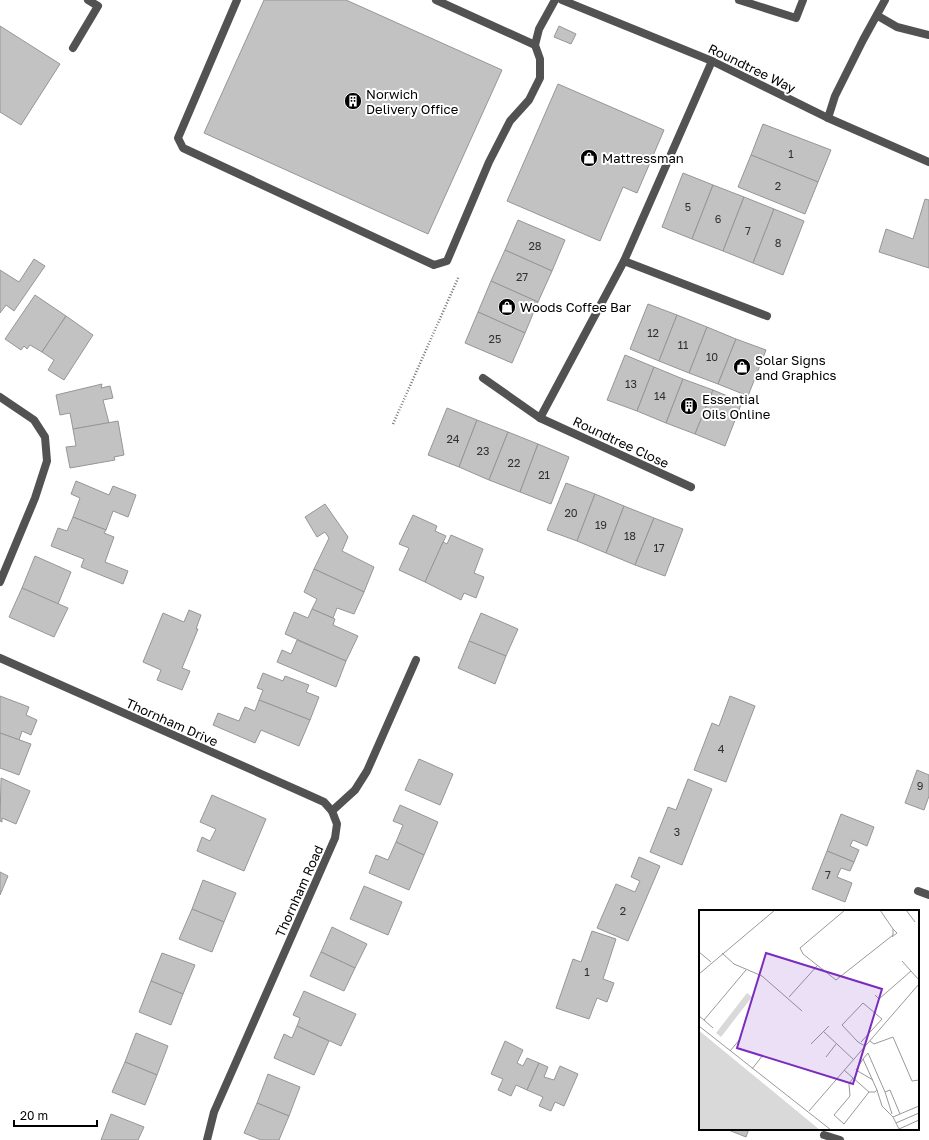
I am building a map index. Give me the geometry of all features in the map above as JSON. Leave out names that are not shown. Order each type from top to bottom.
[{"type":"street","points":[[73,48],[100,3],[88,0]]},
{"type":"street","points":[[237,0],[178,138],[183,148],[434,265],[447,261],[489,162],[510,121],[529,100],[540,78],[540,59],[535,45],[539,29],[554,0]]},
{"type":"street","points":[[436,0],[535,45]]},
{"type":"street","name":"Roundtree Way","points":[[562,0],[712,61],[828,118],[929,162]]},
{"type":"street","points":[[738,0],[796,18],[803,0]]},
{"type":"street","points":[[828,118],[835,96],[885,0]]},
{"type":"street","points":[[878,16],[896,27],[929,35]]},
{"type":"street","points":[[540,418],[624,261],[712,61]]},
{"type":"street","points":[[624,261],[767,316]]},
{"type":"street","name":"Roundtree Close","points":[[483,378],[540,418],[691,488]]},
{"type":"street","points":[[0,397],[34,420],[45,437],[47,461],[35,498],[0,582]]},
{"type":"street","name":"Thornham Drive","points":[[0,658],[324,802],[332,811]]},
{"type":"street","points":[[332,811],[355,790],[367,771],[416,660]]},
{"type":"street","name":"Thornham Road","points":[[207,1140],[214,1112],[335,838],[337,824],[332,811]]},
{"type":"street","points":[[918,891],[929,895]]},
{"type":"street","points":[[824,1135],[840,1140]]},
{"type":"path","points":[[392,424],[463,268],[447,261]]},
{"type":"building","name":"Norwich Delivery Office","points":[[264,0],[346,0],[502,70],[428,234],[204,133]]},
{"type":"building","points":[[0,26],[60,64],[21,125],[0,112]]},
{"type":"building","points":[[559,26],[576,34],[571,44],[554,37]]},
{"type":"building","name":"Mattressman","points":[[558,84],[664,130],[637,193],[623,187],[600,241],[507,201]]},
{"type":"building","points":[[763,124],[831,150],[818,182],[751,155]]},
{"type":"building","points":[[751,155],[818,182],[805,214],[738,187]]},
{"type":"building","points":[[683,173],[713,185],[692,239],[662,227]]},
{"type":"building","points":[[713,185],[744,197],[723,251],[692,239]]},
{"type":"building","points":[[744,197],[774,209],[753,263],[723,251]]},
{"type":"building","points":[[925,199],[929,200],[929,268],[879,252],[886,229],[913,239]]},
{"type":"building","points":[[774,209],[804,221],[783,275],[753,263]]},
{"type":"building","points":[[518,220],[565,240],[552,271],[505,250]]},
{"type":"building","points":[[505,250],[552,271],[538,302],[491,281]]},
{"type":"building","points":[[34,259],[45,266],[14,311],[6,305],[0,313],[0,270],[19,282]]},
{"type":"building","points":[[491,281],[538,302],[525,333],[478,312]]},
{"type":"building","points":[[35,295],[66,316],[42,352],[30,345],[27,349],[24,346],[21,350],[5,339]]},
{"type":"building","points":[[648,304],[677,315],[659,361],[630,349]]},
{"type":"building","points":[[478,312],[525,333],[512,363],[465,343]]},
{"type":"building","points":[[677,315],[707,327],[689,373],[659,361]]},
{"type":"building","points":[[66,316],[93,335],[64,380],[48,370],[54,360],[42,352]]},
{"type":"building","points":[[707,327],[736,339],[718,384],[689,373]]},
{"type":"building","name":"Solar Signs and Graphics","points":[[736,339],[766,350],[748,396],[718,384]]},
{"type":"building","points":[[625,355],[654,367],[637,411],[607,400]]},
{"type":"building","points":[[654,367],[683,379],[666,423],[637,411]]},
{"type":"building","name":"Essential Oils Online","points":[[683,379],[713,390],[695,434],[666,423]]},
{"type":"building","points":[[102,384],[101,388],[110,386],[113,398],[103,400],[109,423],[73,429],[70,413],[60,415],[56,395]]},
{"type":"building","points":[[713,390],[742,402],[725,446],[695,434]]},
{"type":"building","points":[[447,408],[477,420],[459,467],[428,455]]},
{"type":"building","points":[[477,420],[508,432],[489,480],[459,467]]},
{"type":"building","points":[[118,421],[124,455],[114,457],[115,460],[70,468],[66,447],[76,446],[73,429]]},
{"type":"building","points":[[508,432],[538,444],[520,492],[489,480]]},
{"type":"building","points":[[538,444],[569,457],[551,504],[520,492]]},
{"type":"building","points":[[76,481],[109,495],[113,486],[136,495],[128,517],[113,511],[106,530],[73,517],[80,498],[71,494]]},
{"type":"building","points":[[566,483],[595,494],[577,541],[547,530]]},
{"type":"building","points":[[595,494],[624,506],[606,553],[577,541]]},
{"type":"building","points":[[325,504],[348,537],[342,551],[374,567],[364,592],[314,569],[329,538],[325,532],[317,537],[305,517]]},
{"type":"building","points":[[624,506],[654,518],[635,565],[606,553]]},
{"type":"building","points":[[413,515],[437,526],[435,531],[446,536],[425,582],[399,570],[409,548],[399,544]]},
{"type":"building","points":[[73,517],[106,530],[104,533],[114,537],[105,562],[128,571],[123,584],[81,567],[84,559],[51,546],[58,528],[67,531]]},
{"type":"building","points":[[654,518],[683,529],[665,576],[635,565]]},
{"type":"building","points":[[451,535],[483,549],[474,573],[484,577],[476,598],[464,593],[461,600],[425,582],[443,542],[447,544]]},
{"type":"building","points":[[35,556],[71,572],[58,604],[22,588]]},
{"type":"building","points":[[314,569],[364,592],[354,614],[337,608],[333,618],[312,609],[317,599],[304,592]]},
{"type":"building","points":[[22,588],[68,608],[54,637],[9,617]]},
{"type":"building","points":[[312,609],[335,619],[333,625],[358,636],[346,661],[285,634],[294,612],[308,618]]},
{"type":"building","points":[[189,610],[201,615],[196,629],[198,629],[182,668],[190,671],[182,690],[157,680],[161,670],[143,662],[163,613],[184,622]]},
{"type":"building","points":[[481,613],[518,629],[506,656],[469,641]]},
{"type":"building","points":[[297,640],[346,661],[336,687],[277,662],[282,650],[291,654]]},
{"type":"building","points":[[469,641],[506,656],[495,684],[458,668]]},
{"type":"building","points":[[263,673],[283,681],[285,676],[309,685],[306,692],[319,697],[310,720],[259,700],[263,690],[257,688]]},
{"type":"building","points":[[0,696],[29,707],[26,715],[37,720],[31,735],[22,731],[19,740],[0,733]]},
{"type":"building","points":[[730,696],[755,706],[726,782],[694,770],[712,723],[719,726]]},
{"type":"building","points":[[259,700],[310,720],[299,746],[261,730],[255,743],[213,725],[218,713],[239,721],[245,707],[255,711]]},
{"type":"building","points":[[0,733],[31,744],[19,775],[0,768]]},
{"type":"building","points":[[419,759],[453,774],[440,805],[405,790]]},
{"type":"building","points":[[917,770],[929,775],[929,796],[924,810],[905,803]]},
{"type":"building","points":[[1,778],[30,791],[16,824],[2,818],[2,822],[0,821]]},
{"type":"building","points":[[688,779],[712,789],[682,865],[650,852],[668,807],[676,810]]},
{"type":"building","points":[[212,795],[266,819],[244,871],[197,851],[202,837],[210,841],[216,829],[200,822]]},
{"type":"building","points":[[400,805],[438,822],[424,855],[396,842],[403,825],[393,821]]},
{"type":"building","points":[[841,814],[874,827],[867,846],[853,840],[850,846],[859,850],[854,862],[827,851]]},
{"type":"building","points":[[396,842],[424,855],[409,890],[369,873],[376,855],[388,860]]},
{"type":"building","points":[[827,851],[854,862],[850,871],[841,868],[837,877],[852,883],[845,902],[812,889]]},
{"type":"building","points":[[639,857],[660,866],[628,941],[597,928],[616,884],[635,892],[640,881],[631,877]]},
{"type":"building","points":[[0,872],[8,876],[0,895]]},
{"type":"building","points":[[203,880],[236,893],[224,922],[192,909]]},
{"type":"building","points":[[364,886],[402,902],[388,935],[350,919]]},
{"type":"building","points":[[192,909],[224,922],[212,952],[179,939]]},
{"type":"building","points":[[332,927],[367,944],[355,968],[321,952]]},
{"type":"building","points":[[592,931],[616,939],[603,979],[614,983],[607,1002],[597,998],[589,1019],[556,1008],[573,959],[581,962]]},
{"type":"building","points":[[321,952],[355,968],[344,991],[310,976]]},
{"type":"building","points":[[162,953],[195,965],[183,994],[151,981]]},
{"type":"building","points":[[151,981],[183,994],[171,1025],[139,1012]]},
{"type":"building","points":[[304,991],[356,1014],[341,1046],[297,1026],[300,1018],[293,1015]]},
{"type":"building","points":[[297,1026],[329,1041],[314,1075],[274,1058],[284,1034],[292,1038]]},
{"type":"building","points":[[136,1033],[168,1046],[157,1075],[125,1062]]},
{"type":"building","points":[[505,1041],[523,1050],[517,1063],[523,1066],[527,1058],[539,1063],[527,1090],[516,1085],[511,1096],[498,1090],[503,1079],[491,1074]]},
{"type":"building","points":[[125,1062],[157,1075],[145,1105],[112,1092]]},
{"type":"building","points":[[539,1063],[548,1067],[544,1077],[554,1080],[560,1066],[578,1074],[564,1106],[555,1102],[551,1111],[539,1106],[543,1097],[527,1090]]},
{"type":"building","points":[[268,1074],[300,1087],[289,1116],[257,1103]]},
{"type":"building","points":[[257,1103],[289,1116],[279,1140],[261,1140],[244,1133]]},
{"type":"building","points":[[111,1114],[144,1127],[138,1140],[101,1140]]},
{"type":"building","points":[[728,1130],[749,1130],[746,1137]]},
{"type":"place","name":"Norwich Delivery Office","points":[[353,101]]},
{"type":"place","name":"Mattressman","points":[[589,158]]},
{"type":"place","name":"Woods Coffee Bar","points":[[507,307]]},
{"type":"place","name":"Solar Signs and Graphics","points":[[742,367]]},
{"type":"place","name":"Essential Oils Online","points":[[689,406]]}]
